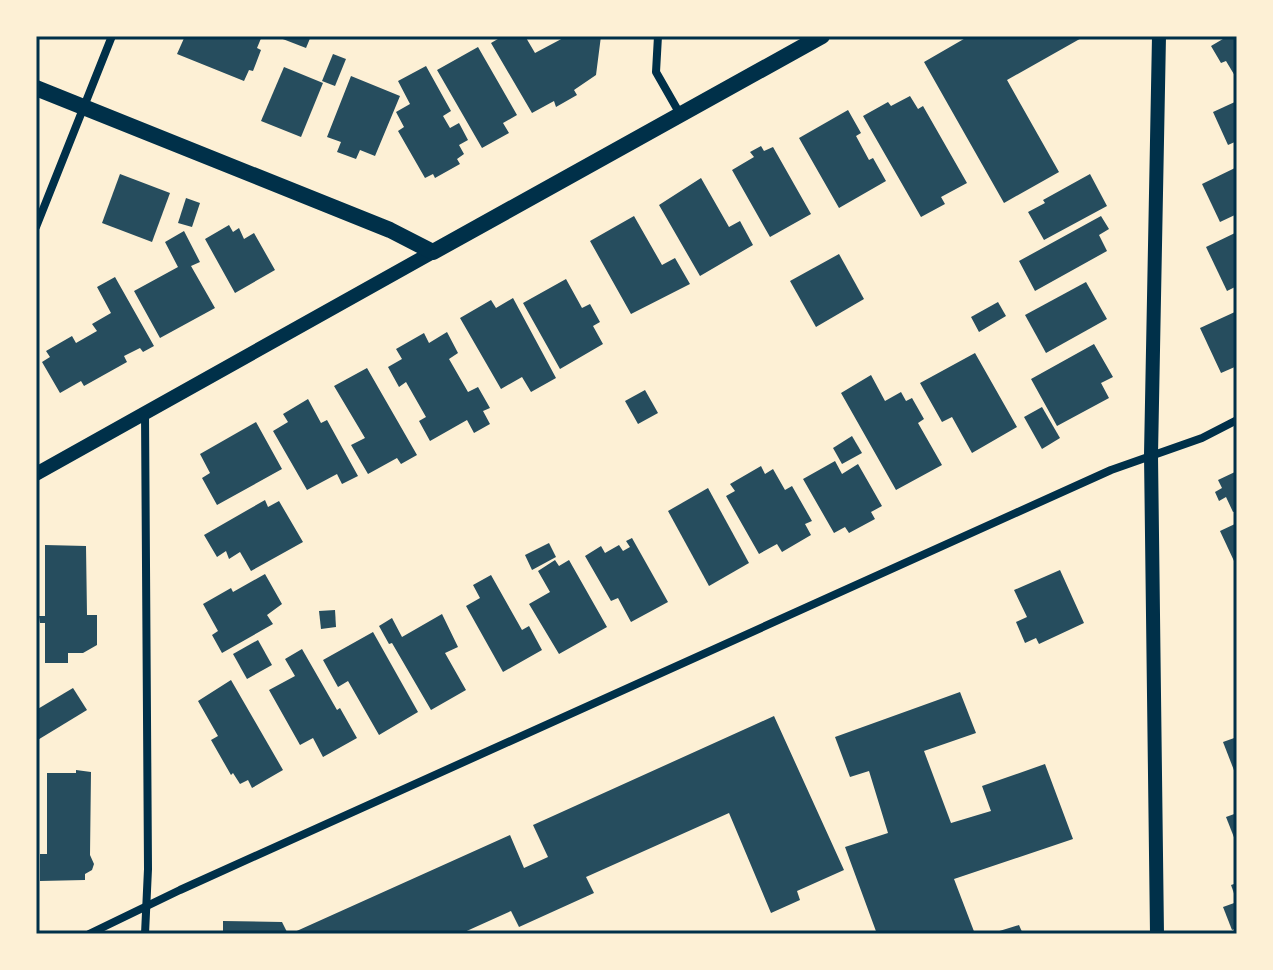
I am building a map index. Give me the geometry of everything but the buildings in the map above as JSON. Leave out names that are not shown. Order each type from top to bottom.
[{"type":"main road","points":[[36,88],[390,230],[433,252],[822,36]]},
{"type":"street","points":[[36,227],[112,36]]},
{"type":"street","points":[[658,36],[656,72],[680,114]]},
{"type":"street","points":[[1157,934],[1151,455],[1159,36]]},
{"type":"street","points":[[36,474],[433,252]]},
{"type":"street","points":[[145,413],[145,934]]},
{"type":"street","points":[[89,934],[1096,476],[1202,438],[1237,420]]}]
